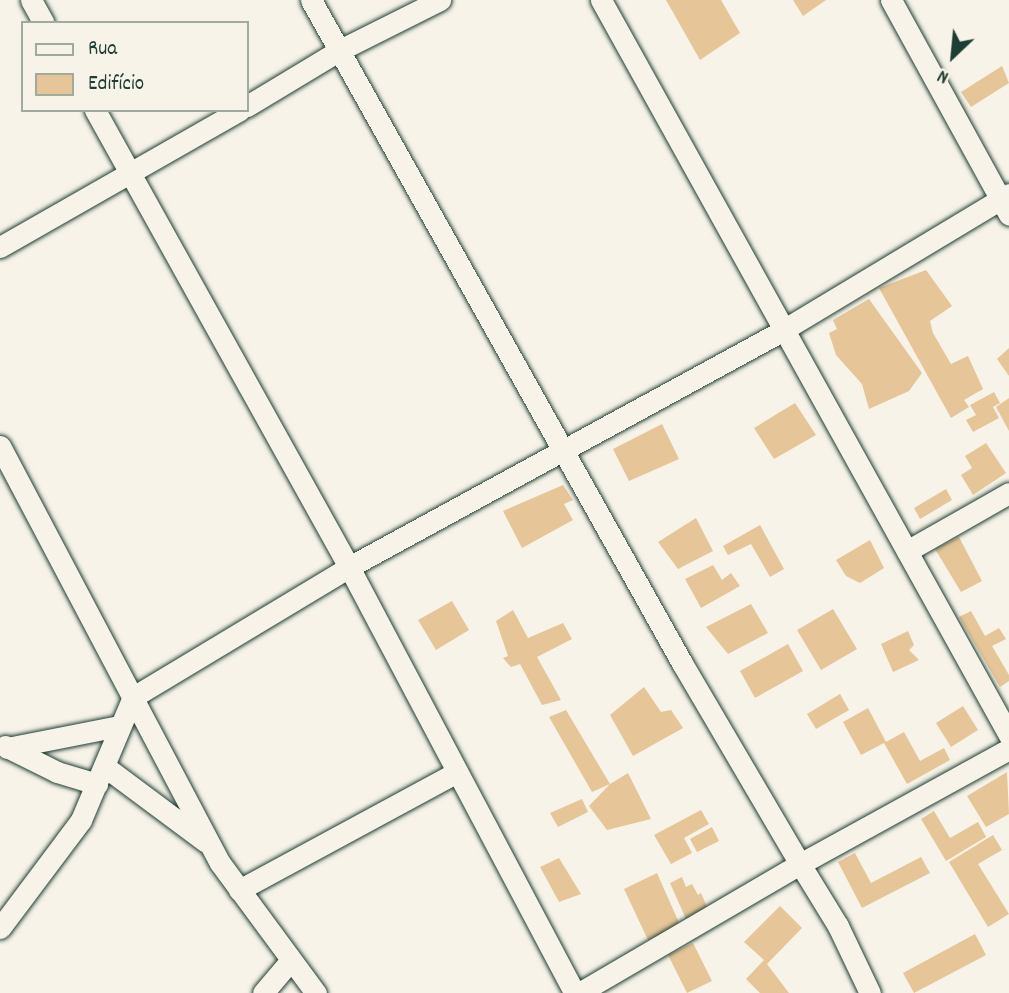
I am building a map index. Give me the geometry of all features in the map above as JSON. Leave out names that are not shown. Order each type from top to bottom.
[{"type":"street","points":[[31,0],[43,21]]},
{"type":"street","points":[[311,0],[564,446],[682,663],[838,926],[870,993]]},
{"type":"street","points":[[248,105],[340,50],[440,0]]},
{"type":"street","points":[[601,0],[1009,735]]},
{"type":"street","points":[[0,928],[81,820],[133,697],[349,567],[564,446],[783,330],[1006,203],[891,0]]},
{"type":"street","points":[[96,112],[349,567],[577,993],[800,864],[1009,749]]},
{"type":"street","points":[[0,247],[132,175],[237,112]]},
{"type":"street","points":[[0,446],[211,846],[239,890],[316,993]]},
{"type":"street","points":[[906,551],[1009,493]]},
{"type":"street","points":[[4,746],[119,726]]},
{"type":"street","points":[[4,746],[57,772],[100,775],[211,846]]},
{"type":"street","points":[[239,890],[457,772]]},
{"type":"street","points":[[263,993],[290,961]]},
{"type":"building","points":[[666,0],[721,0],[740,33],[700,60]]},
{"type":"building","points":[[793,0],[826,0],[803,16]]},
{"type":"building","points":[[1002,66],[1009,83],[971,107],[961,92]]},
{"type":"building","points":[[926,270],[952,306],[930,321],[933,333],[951,364],[968,356],[983,389],[964,400],[969,407],[951,418],[879,288]]},
{"type":"building","points":[[869,299],[922,373],[909,391],[869,409],[862,384],[836,355],[829,333],[837,329],[833,320]]},
{"type":"building","points":[[1009,348],[1009,376],[997,359]]},
{"type":"building","points":[[994,392],[1000,403],[993,407],[999,418],[973,432],[966,420],[976,415],[970,405]]},
{"type":"building","points":[[1009,398],[1009,431],[996,407]]},
{"type":"building","points":[[795,403],[816,435],[774,459],[754,428]]},
{"type":"building","points":[[662,424],[679,459],[629,481],[613,449]]},
{"type":"building","points":[[986,443],[1006,473],[973,495],[961,475],[972,468],[965,456]]},
{"type":"building","points":[[563,485],[573,500],[564,504],[573,520],[522,548],[503,511]]},
{"type":"building","points":[[946,489],[952,500],[920,519],[914,508]]},
{"type":"building","points":[[696,518],[713,551],[678,569],[658,542]]},
{"type":"building","points":[[760,525],[784,569],[770,577],[751,544],[728,555],[723,546]]},
{"type":"building","points":[[959,537],[982,581],[961,592],[935,549]]},
{"type":"building","points":[[870,540],[884,568],[860,583],[846,576],[836,560]]},
{"type":"building","points":[[713,565],[722,580],[731,573],[740,586],[701,608],[685,579]]},
{"type":"building","points":[[452,601],[469,630],[436,650],[418,620]]},
{"type":"building","points":[[751,604],[768,633],[728,654],[706,627]]},
{"type":"building","points":[[833,609],[857,649],[821,670],[797,630]]},
{"type":"building","points":[[513,610],[528,638],[563,623],[572,639],[537,657],[561,700],[542,705],[520,664],[511,667],[503,658],[508,656],[496,621]]},
{"type":"building","points":[[971,611],[985,636],[999,628],[1006,639],[992,646],[1009,675],[1009,681],[1000,687],[959,617]]},
{"type":"building","points":[[908,631],[914,645],[909,650],[919,660],[893,672],[881,644]]},
{"type":"building","points":[[788,644],[803,671],[755,698],[740,671]]},
{"type":"building","points":[[644,687],[661,712],[671,710],[683,728],[633,756],[610,715]]},
{"type":"building","points":[[840,694],[849,710],[816,729],[807,714]]},
{"type":"building","points":[[963,706],[978,730],[951,747],[936,723]]},
{"type":"building","points":[[868,708],[886,742],[904,732],[920,761],[944,748],[950,760],[907,784],[884,743],[861,755],[843,722]]},
{"type":"building","points":[[566,710],[610,784],[592,792],[549,717]]},
{"type":"building","points":[[1007,772],[1009,814],[986,827],[967,796]]},
{"type":"building","points":[[628,773],[651,819],[607,830],[589,806],[610,784]]},
{"type":"building","points":[[582,799],[588,812],[558,827],[550,813]]},
{"type":"building","points":[[701,810],[709,824],[684,838],[692,853],[671,864],[654,835]]},
{"type":"building","points":[[934,811],[950,838],[978,822],[986,837],[946,861],[921,819]]},
{"type":"building","points":[[712,827],[719,841],[697,852],[690,839]]},
{"type":"building","points":[[993,835],[1002,850],[978,864],[1009,914],[988,927],[949,862]]},
{"type":"building","points":[[855,853],[871,883],[921,857],[930,873],[862,908],[838,862]]},
{"type":"building","points":[[559,858],[581,894],[559,902],[540,867]]},
{"type":"building","points":[[657,873],[680,925],[648,940],[624,889]]},
{"type":"building","points":[[682,877],[686,887],[692,884],[698,895],[701,893],[708,909],[686,919],[670,883]]},
{"type":"building","points":[[780,906],[802,928],[767,964],[789,993],[760,993],[746,979],[764,960],[744,942]]},
{"type":"building","points":[[975,934],[986,955],[914,993],[903,973]]},
{"type":"building","points":[[693,943],[712,981],[687,993],[668,955]]}]
